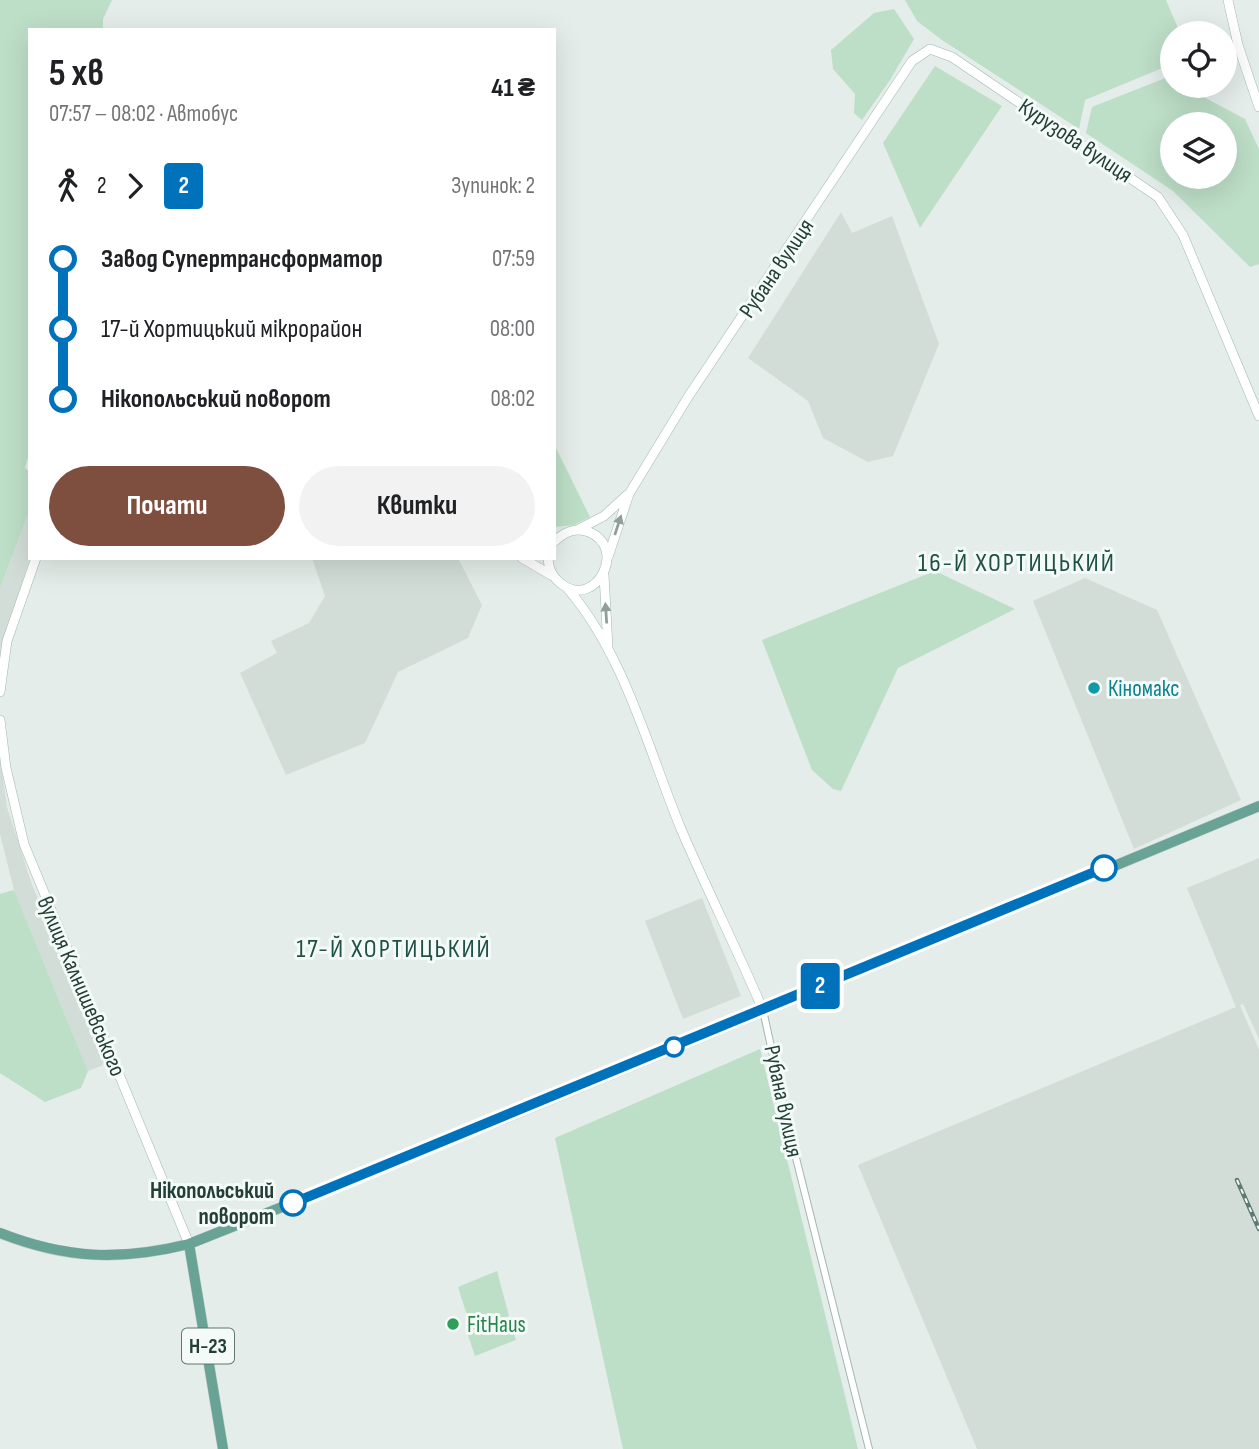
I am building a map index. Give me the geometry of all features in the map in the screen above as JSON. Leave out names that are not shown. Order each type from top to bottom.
[{"type":"main road","points":[[0,1233],[39,1248],[81,1256],[158,1252],[189,1244],[495,1122],[1259,806]]},
{"type":"main road","name":"Н-23","points":[[189,1244],[223,1449]]},
{"type":"street","points":[[1228,0],[1238,45],[1259,107]]},
{"type":"street","name":"Курузова вулиця","points":[[930,49],[940,51],[963,64],[1158,197],[1183,235],[1259,416]]},
{"type":"street","name":"Рубана вулиця","points":[[608,651],[604,575],[629,494],[688,397],[912,61],[930,49]]},
{"type":"street","name":"Рубана вулиця","points":[[579,530],[604,516],[629,494]]},
{"type":"street","points":[[556,535],[579,530],[591,533],[601,540],[608,557]]},
{"type":"street","points":[[556,540],[566,532]]},
{"type":"street","points":[[0,692],[7,641],[35,560]]},
{"type":"street","name":"Рубана вулиця","points":[[526,560],[552,575],[568,589],[608,651],[682,831],[763,1010],[794,1151],[869,1449]]},
{"type":"street","points":[[548,560],[552,575]]},
{"type":"street","points":[[568,589],[588,588],[604,575]]},
{"type":"street","name":"вулиця Калнишевського","points":[[0,720],[16,818],[28,856],[189,1244]]},
{"type":"shaded area","points":[[841,212],[852,233],[892,216],[939,344],[893,456],[868,462],[823,438],[808,401],[748,358]]},
{"type":"shaded area","points":[[28,514],[29,560],[0,656],[0,588]]},
{"type":"shaded area","points":[[313,560],[459,560],[482,605],[468,638],[398,672],[365,743],[286,775],[240,673],[277,653],[271,641],[309,623],[325,596]]},
{"type":"shaded area","points":[[1085,578],[1157,610],[1241,800],[1134,849],[1033,601]]},
{"type":"shaded area","points":[[0,758],[7,807],[31,882],[106,1064],[88,1071],[14,890],[0,834]]},
{"type":"shaded area","points":[[1259,858],[1259,1039],[1243,1004],[1240,1005],[1259,1050],[1259,1449],[977,1449],[858,1165],[1236,1007],[1187,888]]},
{"type":"shaded area","points":[[702,898],[741,996],[683,1019],[645,921]]},
{"type":"green space","points":[[0,0],[112,0],[103,19],[103,28],[28,28],[28,457],[25,468],[28,470],[28,514],[0,588]]},
{"type":"green space","points":[[905,0],[1166,0],[1175,21],[1160,21],[1160,69],[1085,100],[1079,129],[917,21]]},
{"type":"green space","points":[[894,9],[914,39],[862,120],[854,113],[855,94],[833,69],[831,50],[874,13]]},
{"type":"green space","points":[[935,66],[1002,106],[920,228],[883,143]]},
{"type":"green space","points":[[1160,80],[1160,98],[1206,98],[1232,112],[1160,112],[1160,182],[1086,133],[1092,107]]},
{"type":"green space","points":[[1237,115],[1245,119],[1259,149],[1259,264],[1250,267],[1170,189],[1237,189]]},
{"type":"green space","points":[[556,448],[590,517],[574,525],[556,527]]},
{"type":"green space","points":[[935,571],[1015,609],[898,668],[841,791],[833,789],[812,770],[762,640]]},
{"type":"green space","points":[[14,890],[88,1071],[81,1088],[45,1102],[0,1073],[0,894]]},
{"type":"green space","points":[[760,1049],[858,1449],[623,1449],[555,1138]]},
{"type":"green space","points":[[497,1271],[509,1316],[472,1331],[458,1287]]},
{"type":"green space","points":[[509,1318],[516,1340],[475,1356],[468,1335]]},
{"type":"railway","points":[[1237,1180],[1259,1229]]},
{"type":"bus line","name":"2","points":[[293,1203],[506,1118],[1104,868]]},
{"type":"place","name":"Кіномакс","points":[[1094,688]]},
{"type":"place","name":"Нікопольський поворот","points":[[293,1203]]},
{"type":"place","name":"FitHaus","points":[[453,1324]]},
{"type":"district","name":"16-Й ХОРТИЦЬКИЙ","points":[[1017,562]]},
{"type":"district","name":"17-Й ХОРТИЦЬКИЙ","points":[[394,948]]}]
